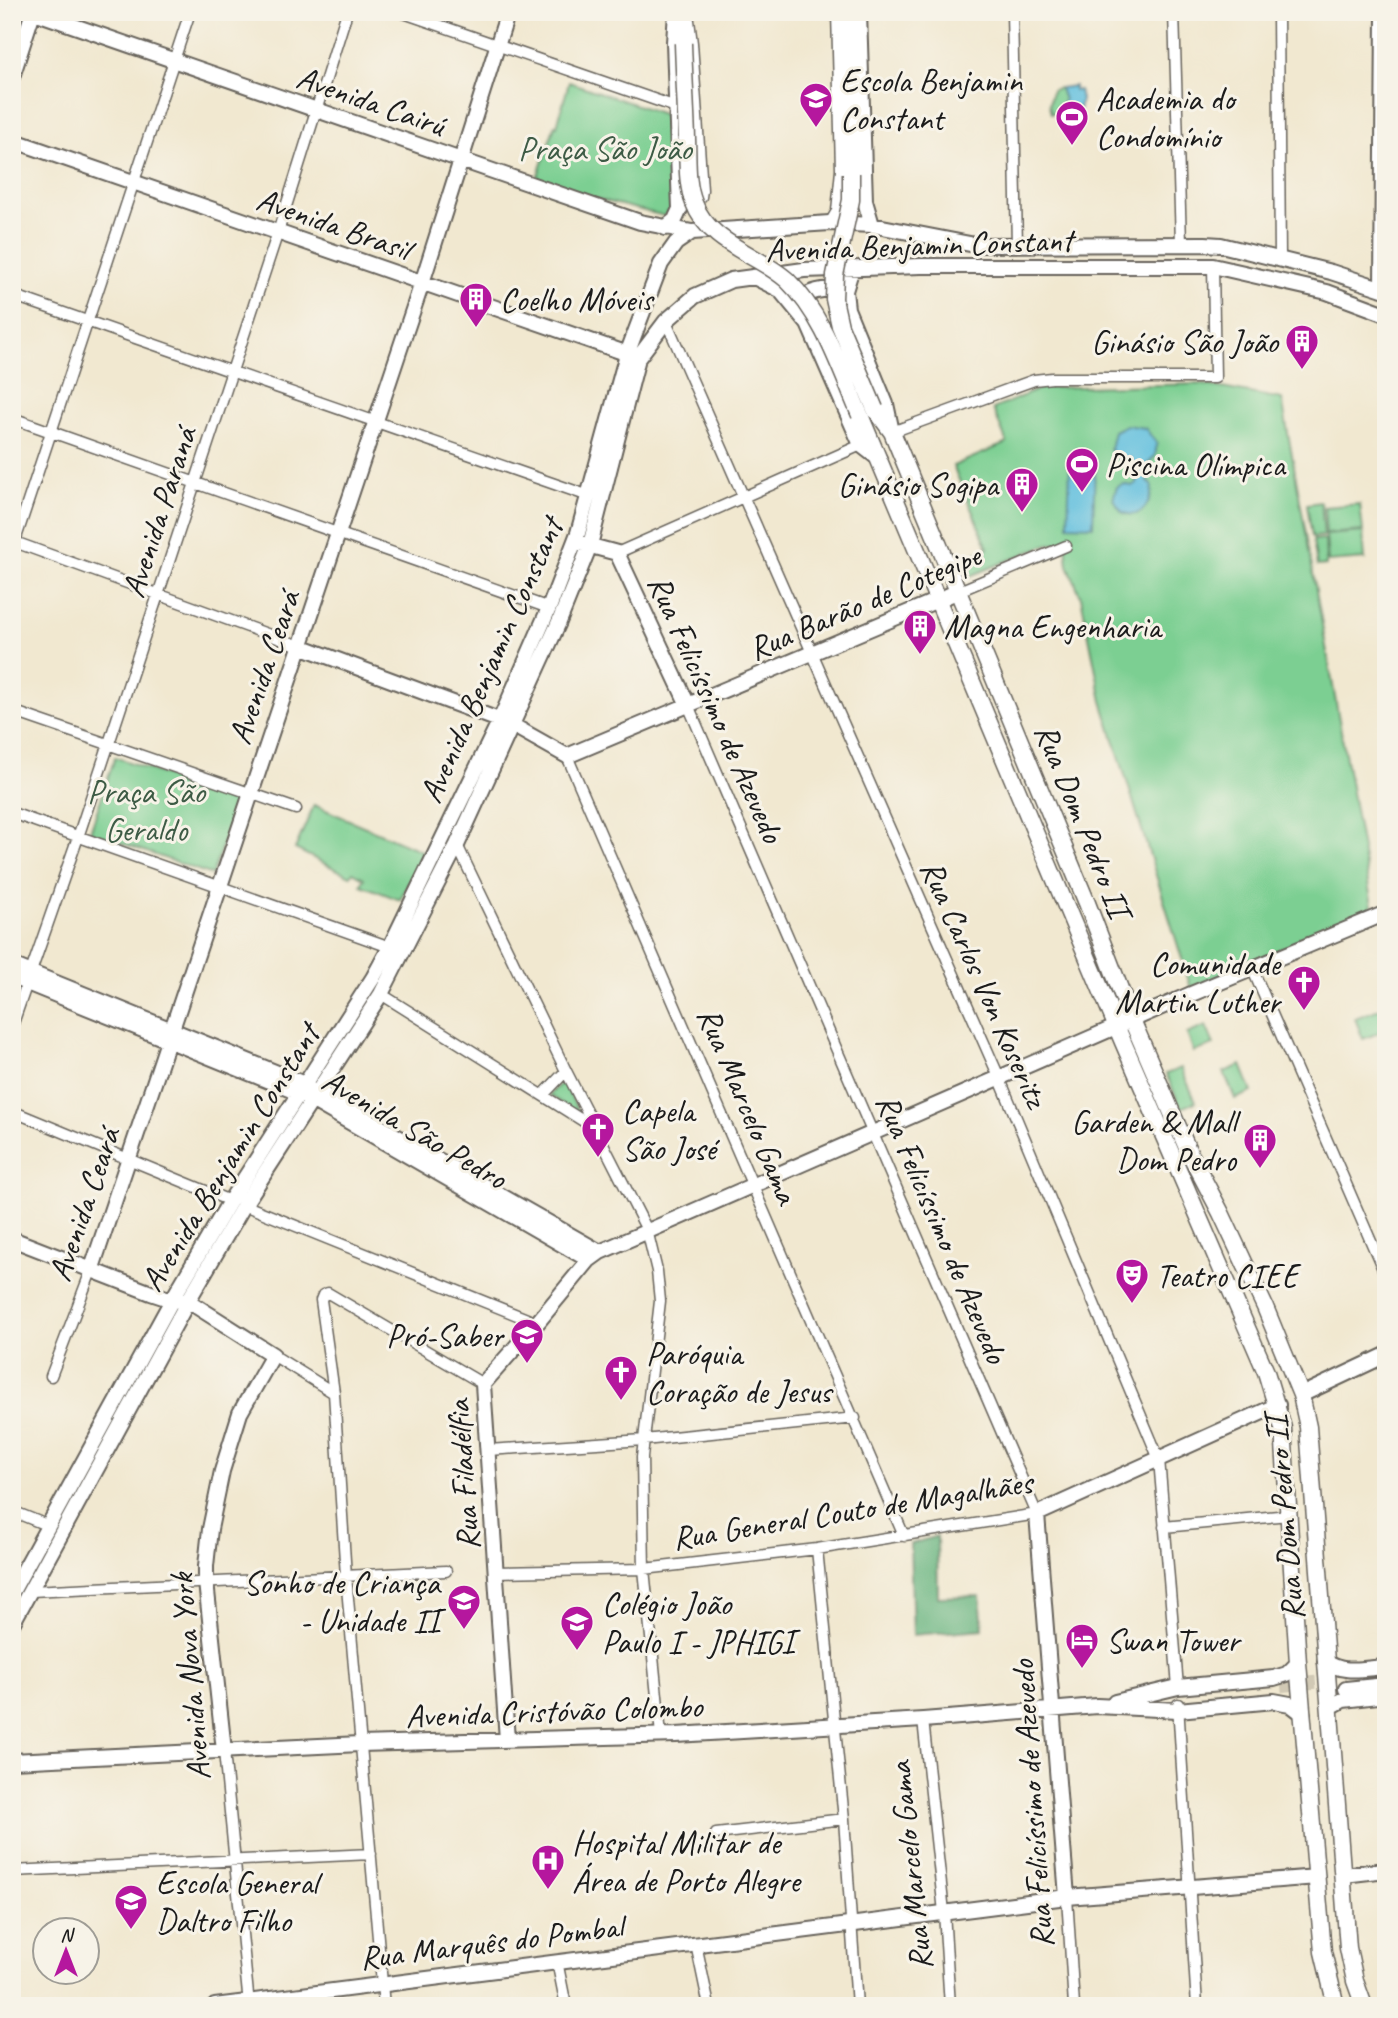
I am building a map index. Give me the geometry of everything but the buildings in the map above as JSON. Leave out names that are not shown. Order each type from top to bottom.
[{"type":"main road","name":"Avenida Cairú","points":[[34,12],[628,218],[692,232]]},
{"type":"main road","points":[[12,77],[34,12]]},
{"type":"main road","name":"Avenida Ceará","points":[[91,1271],[422,283],[508,12]]},
{"type":"main road","points":[[665,228],[675,220],[680,209],[674,42],[676,12]]},
{"type":"main road","points":[[682,12],[688,179],[694,204],[708,226],[738,250],[767,265],[786,280],[808,304],[868,412]]},
{"type":"main road","points":[[1384,12],[1384,290]]},
{"type":"main road","points":[[848,13],[851,200],[835,275],[834,299],[868,412]]},
{"type":"main road","points":[[848,13],[865,201],[872,225]]},
{"type":"main road","name":"Avenida Brasil","points":[[12,140],[633,356]]},
{"type":"main road","name":"Avenida Benjamin Constant","points":[[12,1592],[172,1300],[310,1093],[381,994],[457,845],[550,608],[583,543],[589,496],[661,264],[677,243],[692,232],[830,223],[872,225],[975,245],[1221,245],[1331,272],[1384,290]]},
{"type":"main road","name":"Avenida Benjamin Constant","points":[[310,1093],[390,947],[559,622],[633,356],[666,321],[695,296],[731,280],[804,270],[1213,266],[1327,292],[1386,314]]},
{"type":"main road","name":"Rua Dom Pedro II","points":[[852,268],[845,291],[852,324],[886,404],[892,432],[959,592],[1124,1023],[1278,1405],[1283,1428],[1298,1663],[1323,1952],[1336,2006]]},
{"type":"main road","points":[[753,277],[780,290],[808,324],[861,445],[879,458]]},
{"type":"main road","points":[[793,304],[817,289],[845,291]]},
{"type":"main road","name":"Rua Dom Pedro II","points":[[868,412],[892,432]]},
{"type":"main road","name":"Rua Dom Pedro II","points":[[868,412],[879,458],[937,600],[1124,1023],[1221,1213],[1265,1307],[1301,1395],[1308,1427],[1348,1948],[1364,2006]]},
{"type":"main road","name":"Rua Felicíssimo de Azevedo","points":[[583,543],[617,552],[688,705]]},
{"type":"main road","name":"Rua Barão de Cotegipe","points":[[567,756],[959,592]]},
{"type":"main road","points":[[300,646],[506,722],[567,756]]},
{"type":"main road","points":[[595,1256],[647,1230],[754,1186],[999,1077],[1252,968],[1386,914]]},
{"type":"main road","name":"Avenida São Pedro","points":[[12,965],[28,977],[310,1093],[595,1256]]},
{"type":"main road","name":"Avenida São Pedro","points":[[12,977],[28,977]]},
{"type":"main road","name":"Avenida Benjamin Constant","points":[[12,1624],[188,1301],[237,1203]]},
{"type":"main road","points":[[12,1239],[172,1300],[188,1301],[273,1355]]},
{"type":"main road","name":"Rua Filadélfia","points":[[507,1740],[483,1384],[595,1256]]},
{"type":"main road","name":"Avenida Nova York","points":[[223,1751],[206,1582],[210,1529],[222,1471],[240,1413],[273,1355]]},
{"type":"main road","points":[[1301,1395],[1386,1355]]},
{"type":"main road","name":"Rua General Couto de Magalhães","points":[[1037,1514],[1278,1405]]},
{"type":"main road","name":"Rua Felicíssimo de Azevedo","points":[[1037,1514],[1067,1896]]},
{"type":"main road","points":[[1325,1661],[1334,1668],[1343,1670],[1386,1667]]},
{"type":"main road","name":"Avenida Cristóvão Colombo","points":[[12,1760],[360,1744],[661,1735],[923,1720],[1137,1702],[1178,1687],[1274,1678],[1287,1674],[1298,1663]]},
{"type":"main road","points":[[1386,1676],[1346,1684],[1386,1685]]},
{"type":"main road","points":[[1137,1702],[1281,1690],[1178,1707]]},
{"type":"main road","points":[[1330,1707],[1343,1700],[1386,1695]]},
{"type":"main road","points":[[1137,1702],[1178,1707],[1274,1701],[1290,1704],[1303,1714]]},
{"type":"main road","points":[[1344,1875],[1386,1870]]},
{"type":"main road","name":"Rua Marquês do Pombal","points":[[215,2006],[1067,1896],[1317,1877]]},
{"type":"street","points":[[190,12],[13,545],[300,646]]},
{"type":"street","name":"Avenida Paraná","points":[[12,1026],[195,484],[347,12]]},
{"type":"street","points":[[401,12],[677,107]]},
{"type":"street","points":[[680,209],[697,202],[702,190],[688,12]]},
{"type":"street","points":[[1012,12],[1017,245]]},
{"type":"street","points":[[1174,12],[1181,243]]},
{"type":"street","points":[[1278,12],[1280,259]]},
{"type":"street","points":[[830,223],[837,211],[841,170],[848,13]]},
{"type":"street","points":[[892,432],[1034,380],[1215,378],[1213,266]]},
{"type":"street","points":[[12,295],[589,496]]},
{"type":"street","name":"Rua Carlos Von Koseritz","points":[[666,321],[999,1077],[1159,1460],[1178,1687]]},
{"type":"street","points":[[12,418],[550,608]]},
{"type":"street","points":[[617,552],[861,445]]},
{"type":"street","name":"Rua Barão de Cotegipe","points":[[959,592],[1066,546]]},
{"type":"street","name":"Rua Felicíssimo de Azevedo","points":[[688,705],[1037,1514]]},
{"type":"street","points":[[12,711],[296,809]]},
{"type":"street","name":"Rua Marcelo Gama","points":[[567,756],[904,1536]]},
{"type":"street","points":[[12,813],[390,947]]},
{"type":"street","points":[[457,845],[566,1071],[647,1230],[657,1272],[660,1301],[642,1457],[644,1569],[661,1735]]},
{"type":"street","points":[[1252,968],[1386,1276]]},
{"type":"street","points":[[381,994],[596,1129]]},
{"type":"street","points":[[543,1096],[566,1071]]},
{"type":"street","points":[[12,1111],[537,1323]]},
{"type":"street","name":"Avenida Ceará","points":[[51,1376],[91,1271]]},
{"type":"street","points":[[384,2006],[346,1576],[334,1393],[321,1300],[323,1295],[328,1293],[483,1384]]},
{"type":"street","points":[[273,1355],[334,1393]]},
{"type":"street","points":[[488,1450],[644,1440],[855,1418]]},
{"type":"street","points":[[12,1511],[49,1526]]},
{"type":"street","name":"Rua General Couto de Magalhães","points":[[496,1572],[644,1569],[817,1549],[1037,1514]]},
{"type":"street","points":[[1164,1527],[1289,1515]]},
{"type":"street","points":[[817,1549],[836,1724],[857,2006]]},
{"type":"street","points":[[31,1591],[446,1571]]},
{"type":"street","points":[[1178,1707],[1197,2006]]},
{"type":"street","name":"Rua Marcelo Gama","points":[[923,1720],[944,1912],[950,2006]]},
{"type":"street","name":"Avenida Nova York","points":[[223,1751],[249,2003]]},
{"type":"street","points":[[716,1834],[844,1819]]},
{"type":"street","points":[[12,1871],[370,1854]]},
{"type":"street","name":"Rua Felicíssimo de Azevedo","points":[[1067,1896],[1074,2006]]},
{"type":"street","points":[[696,1944],[709,2006]]},
{"type":"street","points":[[557,1961],[566,2006]]},
{"type":"green space","name":"Praça São João","points":[[569,82],[669,116],[671,209],[664,216],[593,198],[537,178],[555,125],[557,126]]},
{"type":"green space","points":[[1060,88],[1064,100],[1061,110],[1051,114],[1049,105],[1052,90]]},
{"type":"green space","points":[[1200,384],[1282,399],[1373,911],[1191,988],[1102,701],[1081,597],[1068,565],[1066,544],[1048,544],[963,579],[956,562],[988,548],[953,466],[1007,443],[993,409],[1041,388]]},
{"type":"green space","points":[[1321,502],[1324,536],[1312,537],[1307,504]]},
{"type":"green space","points":[[1360,504],[1363,531],[1326,534],[1324,507]]},
{"type":"green space","points":[[1363,532],[1365,559],[1328,562],[1326,535]]},
{"type":"green space","points":[[1325,539],[1326,565],[1317,566],[1313,540]]},
{"type":"green space","name":"Praça São Geraldo","points":[[115,757],[237,801],[212,875],[90,832]]},
{"type":"green space","points":[[314,805],[424,852],[400,900],[361,885],[364,878],[353,872],[350,876],[295,849]]},
{"type":"green space","points":[[1382,1008],[1386,1018],[1386,1030],[1363,1039],[1355,1018]]},
{"type":"green space","points":[[1206,1026],[1214,1045],[1194,1052],[1187,1034]]},
{"type":"green space","points":[[1241,1065],[1252,1092],[1235,1099],[1224,1072]]},
{"type":"green space","points":[[1181,1068],[1196,1102],[1181,1108],[1166,1074]]},
{"type":"green space","points":[[563,1081],[581,1116],[549,1095]]},
{"type":"green space","points":[[937,1536],[938,1597],[980,1596],[983,1629],[913,1635],[910,1544]]},
{"type":"water","points":[[1074,86],[1074,91],[1079,90],[1081,99],[1079,110],[1075,108],[1073,114],[1061,110],[1064,100],[1060,88]]},
{"type":"water","points":[[1126,425],[1145,428],[1157,444],[1155,456],[1147,464],[1147,481],[1152,485],[1150,498],[1144,509],[1135,514],[1122,512],[1113,499],[1117,487],[1123,484],[1132,486],[1136,483],[1139,470],[1130,458],[1117,458],[1110,449],[1114,431]]},
{"type":"water","name":"Piscina Olímpica","points":[[1070,462],[1095,463],[1093,526],[1068,525]]},
{"type":"tunnel","points":[[1281,1685],[1346,1679]]},
{"type":"place","name":"Escola Benjamin Constant","points":[[816,129]]},
{"type":"place","name":"Academia do Condomínio","points":[[1072,147]]},
{"type":"place","name":"Coelho Móveis","points":[[476,329]]},
{"type":"place","name":"Ginásio São João","points":[[1302,371]]},
{"type":"place","name":"Piscina Olímpica","points":[[1082,494]]},
{"type":"place","name":"Ginásio Sogipa","points":[[1022,514]]},
{"type":"place","name":"Magna Engenharia","points":[[920,656]]},
{"type":"place","name":"Comunidade Martin Luther","points":[[1304,1012]]},
{"type":"place","name":"Capela São José","points":[[598,1159]]},
{"type":"place","name":"Garden & Mall Dom Pedro","points":[[1260,1170]]},
{"type":"place","name":"Teatro CIEE","points":[[1132,1305]]},
{"type":"place","name":"Pró-Saber","points":[[527,1365]]},
{"type":"place","name":"Paróquia Coração de Jesus","points":[[621,1402]]},
{"type":"place","name":"Sonho de Criança - Unidade II","points":[[464,1631]]},
{"type":"place","name":"Colégio João Paulo I - JPHIGI","points":[[577,1652]]},
{"type":"place","name":"Swan Tower","points":[[1082,1670]]},
{"type":"place","name":"Hospital Militar de Área de Porto Alegre","points":[[548,1891]]},
{"type":"place","name":"Escola General Daltro Filho","points":[[131,1931]]}]
